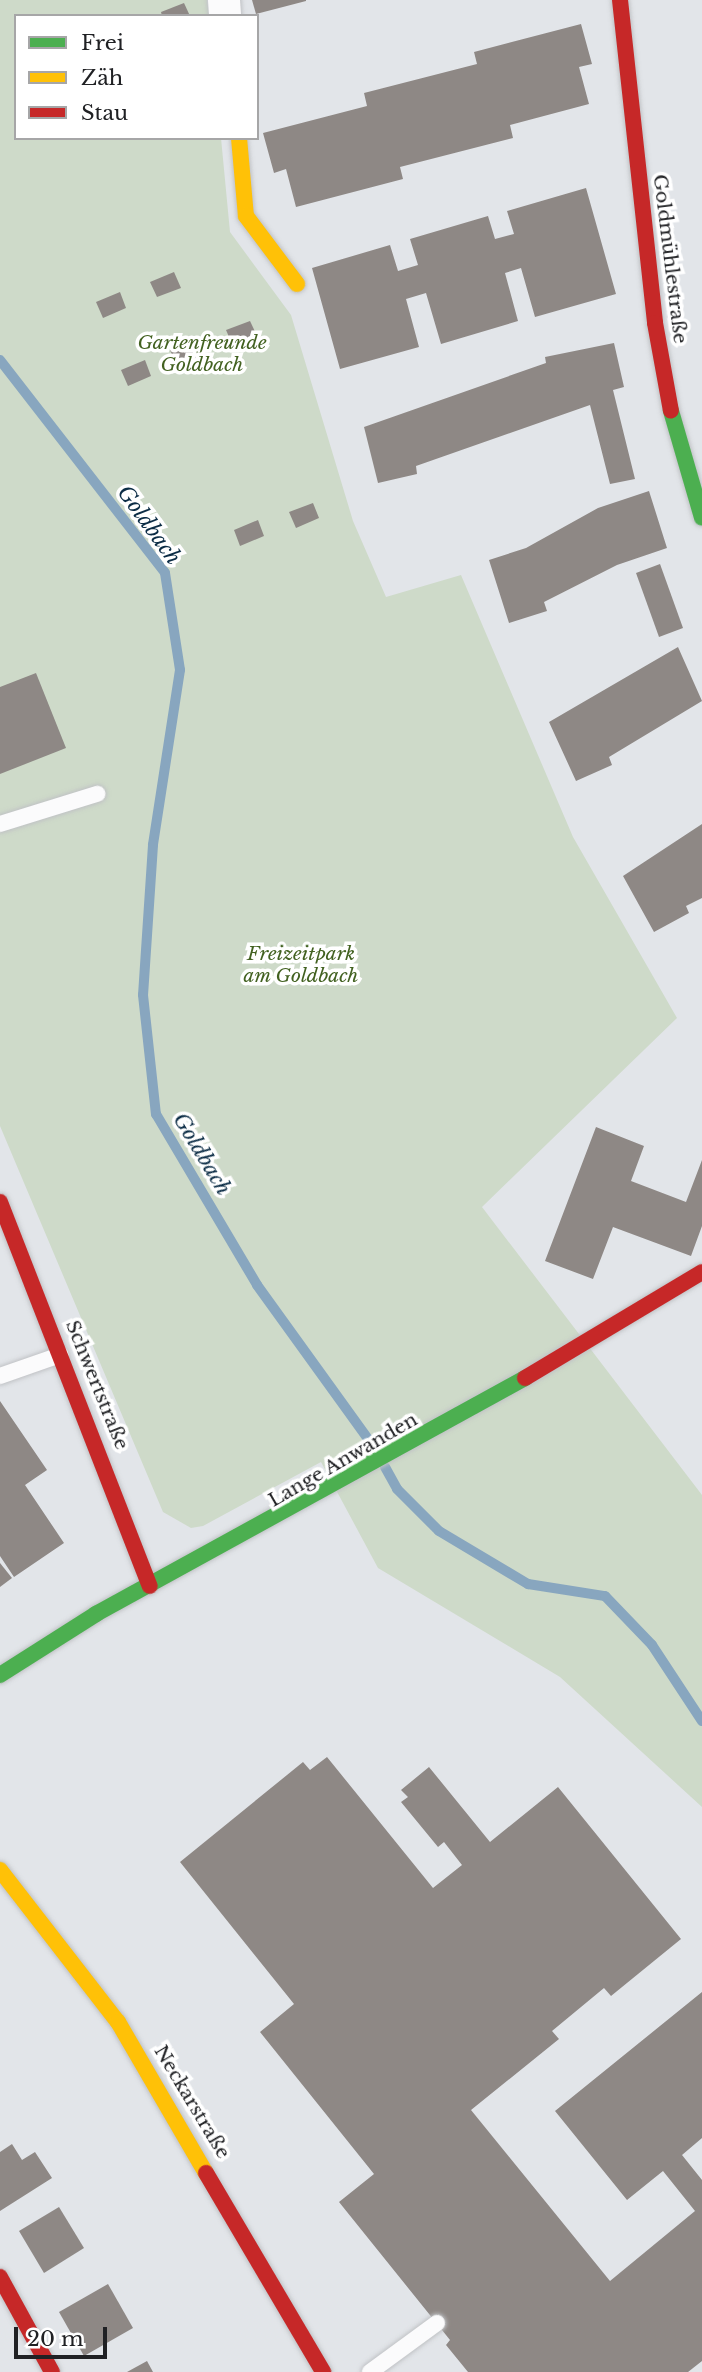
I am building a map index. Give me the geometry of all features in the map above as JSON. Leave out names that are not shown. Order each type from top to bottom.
[{"type":"street","name":"Goldmühlestraße","points":[[620,0],[657,333],[674,426],[702,518]]},
{"type":"street","points":[[239,140],[246,216],[297,284]]},
{"type":"street","name":"Schwertstraße","points":[[0,1202],[62,1354],[150,1586]]},
{"type":"street","name":"Lange Anwanden","points":[[0,1675],[150,1586],[409,1446],[702,1272]]},
{"type":"street","name":"Neckarstraße","points":[[0,1870],[118,2022],[323,2372]]},
{"type":"street","points":[[0,2277],[52,2372]]},
{"type":"lane","points":[[0,824],[97,794]]},
{"type":"lane","points":[[0,1376],[62,1354]]},
{"type":"lane","points":[[370,2372],[437,2323]]},
{"type":"green space","name":"Freizeitpark am Goldbach","points":[[0,0],[207,0],[209,14],[14,14],[14,140],[221,140],[230,232],[291,315],[353,521],[386,597],[461,575],[573,837],[677,1018],[482,1207],[702,1495],[702,1807],[560,1677],[378,1568],[321,1462],[203,1526],[191,1528],[163,1512],[0,1126]]},
{"type":"building","points":[[252,0],[306,0],[306,1],[256,14]]},
{"type":"building","points":[[184,3],[189,14],[162,14]]},
{"type":"building","points":[[581,24],[592,64],[579,67],[589,104],[510,125],[513,138],[400,167],[403,179],[296,207],[286,169],[274,173],[263,133],[367,106],[364,93],[477,64],[474,52]]},
{"type":"building","points":[[586,188],[616,294],[535,317],[521,268],[505,273],[518,321],[441,344],[426,293],[406,299],[419,347],[340,369],[312,268],[390,245],[398,271],[418,265],[410,239],[488,216],[495,239],[514,234],[507,211]]},
{"type":"building","points":[[174,272],[181,288],[157,297],[150,282]]},
{"type":"building","points":[[120,292],[126,308],[103,318],[96,302]]},
{"type":"building","points":[[250,321],[257,336],[233,346],[226,330]]},
{"type":"building","points":[[194,340],[200,356],[177,366],[170,350]]},
{"type":"building","points":[[614,343],[624,387],[613,390],[635,479],[610,484],[590,405],[416,466],[417,474],[378,483],[364,427],[546,363],[545,357]]},
{"type":"building","points":[[145,360],[151,376],[128,386],[121,370]]},
{"type":"building","points":[[649,491],[667,548],[617,565],[544,602],[547,611],[509,623],[489,560],[526,548],[598,508]]},
{"type":"building","points":[[313,503],[319,518],[296,528],[289,512]]},
{"type":"building","points":[[258,520],[264,536],[240,546],[234,530]]},
{"type":"building","points":[[660,564],[683,628],[659,637],[636,573]]},
{"type":"building","points":[[678,647],[702,701],[609,757],[612,765],[576,781],[549,722]]},
{"type":"building","points":[[36,673],[66,748],[0,774],[0,687]]},
{"type":"building","points":[[702,824],[702,898],[686,906],[689,913],[654,932],[623,876]]},
{"type":"building","points":[[596,1127],[644,1146],[631,1181],[686,1202],[702,1160],[702,1226],[691,1256],[613,1227],[593,1279],[545,1261]]},
{"type":"building","points":[[0,1401],[47,1470],[25,1485],[64,1543],[14,1577],[0,1556]]},
{"type":"building","points":[[0,1563],[12,1578],[0,1587]]},
{"type":"building","points":[[327,1757],[433,1888],[462,1865],[444,1842],[438,1847],[401,1802],[408,1797],[401,1790],[429,1767],[490,1842],[558,1787],[681,1939],[611,1996],[604,1988],[552,2031],[559,2039],[471,2110],[610,2281],[695,2211],[663,2171],[627,2200],[555,2111],[702,1992],[702,2138],[682,2155],[702,2180],[702,2361],[688,2372],[468,2372],[446,2345],[450,2340],[339,2202],[374,2174],[260,2032],[294,2004],[180,1862],[303,1762],[310,1770]]},
{"type":"building","points":[[12,2144],[22,2160],[35,2152],[52,2178],[0,2211],[0,2152]]},
{"type":"building","points":[[59,2207],[84,2248],[44,2273],[19,2231]]},
{"type":"building","points":[[108,2284],[133,2328],[84,2356],[59,2312]]},
{"type":"building","points":[[147,2361],[153,2372],[127,2372]]},
{"type":"waterway","name":"Goldbach","points":[[0,360],[165,573],[180,670],[153,845],[143,995],[156,1114],[257,1285],[378,1453]]},
{"type":"waterway","name":"Goldbach","points":[[385,1467],[397,1489],[439,1531],[528,1584],[605,1596],[652,1645],[702,1721]]},
{"type":"traffic: fast","points":[[671,411],[702,518]]},
{"type":"traffic: fast","points":[[0,1675],[96,1614],[525,1378]]},
{"type":"traffic: slow","points":[[239,140],[246,216],[297,284]]},
{"type":"traffic: slow","points":[[0,1870],[118,2022],[206,2173]]},
{"type":"traffic: jam","points":[[620,0],[655,323],[671,411]]},
{"type":"traffic: jam","points":[[0,1202],[150,1586]]},
{"type":"traffic: jam","points":[[525,1378],[702,1272]]},
{"type":"traffic: jam","points":[[206,2173],[323,2372]]},
{"type":"traffic: jam","points":[[0,2277],[52,2372]]},
{"type":"park label","name":"Gartenfreunde Goldbach","points":[[202,354]]}]
